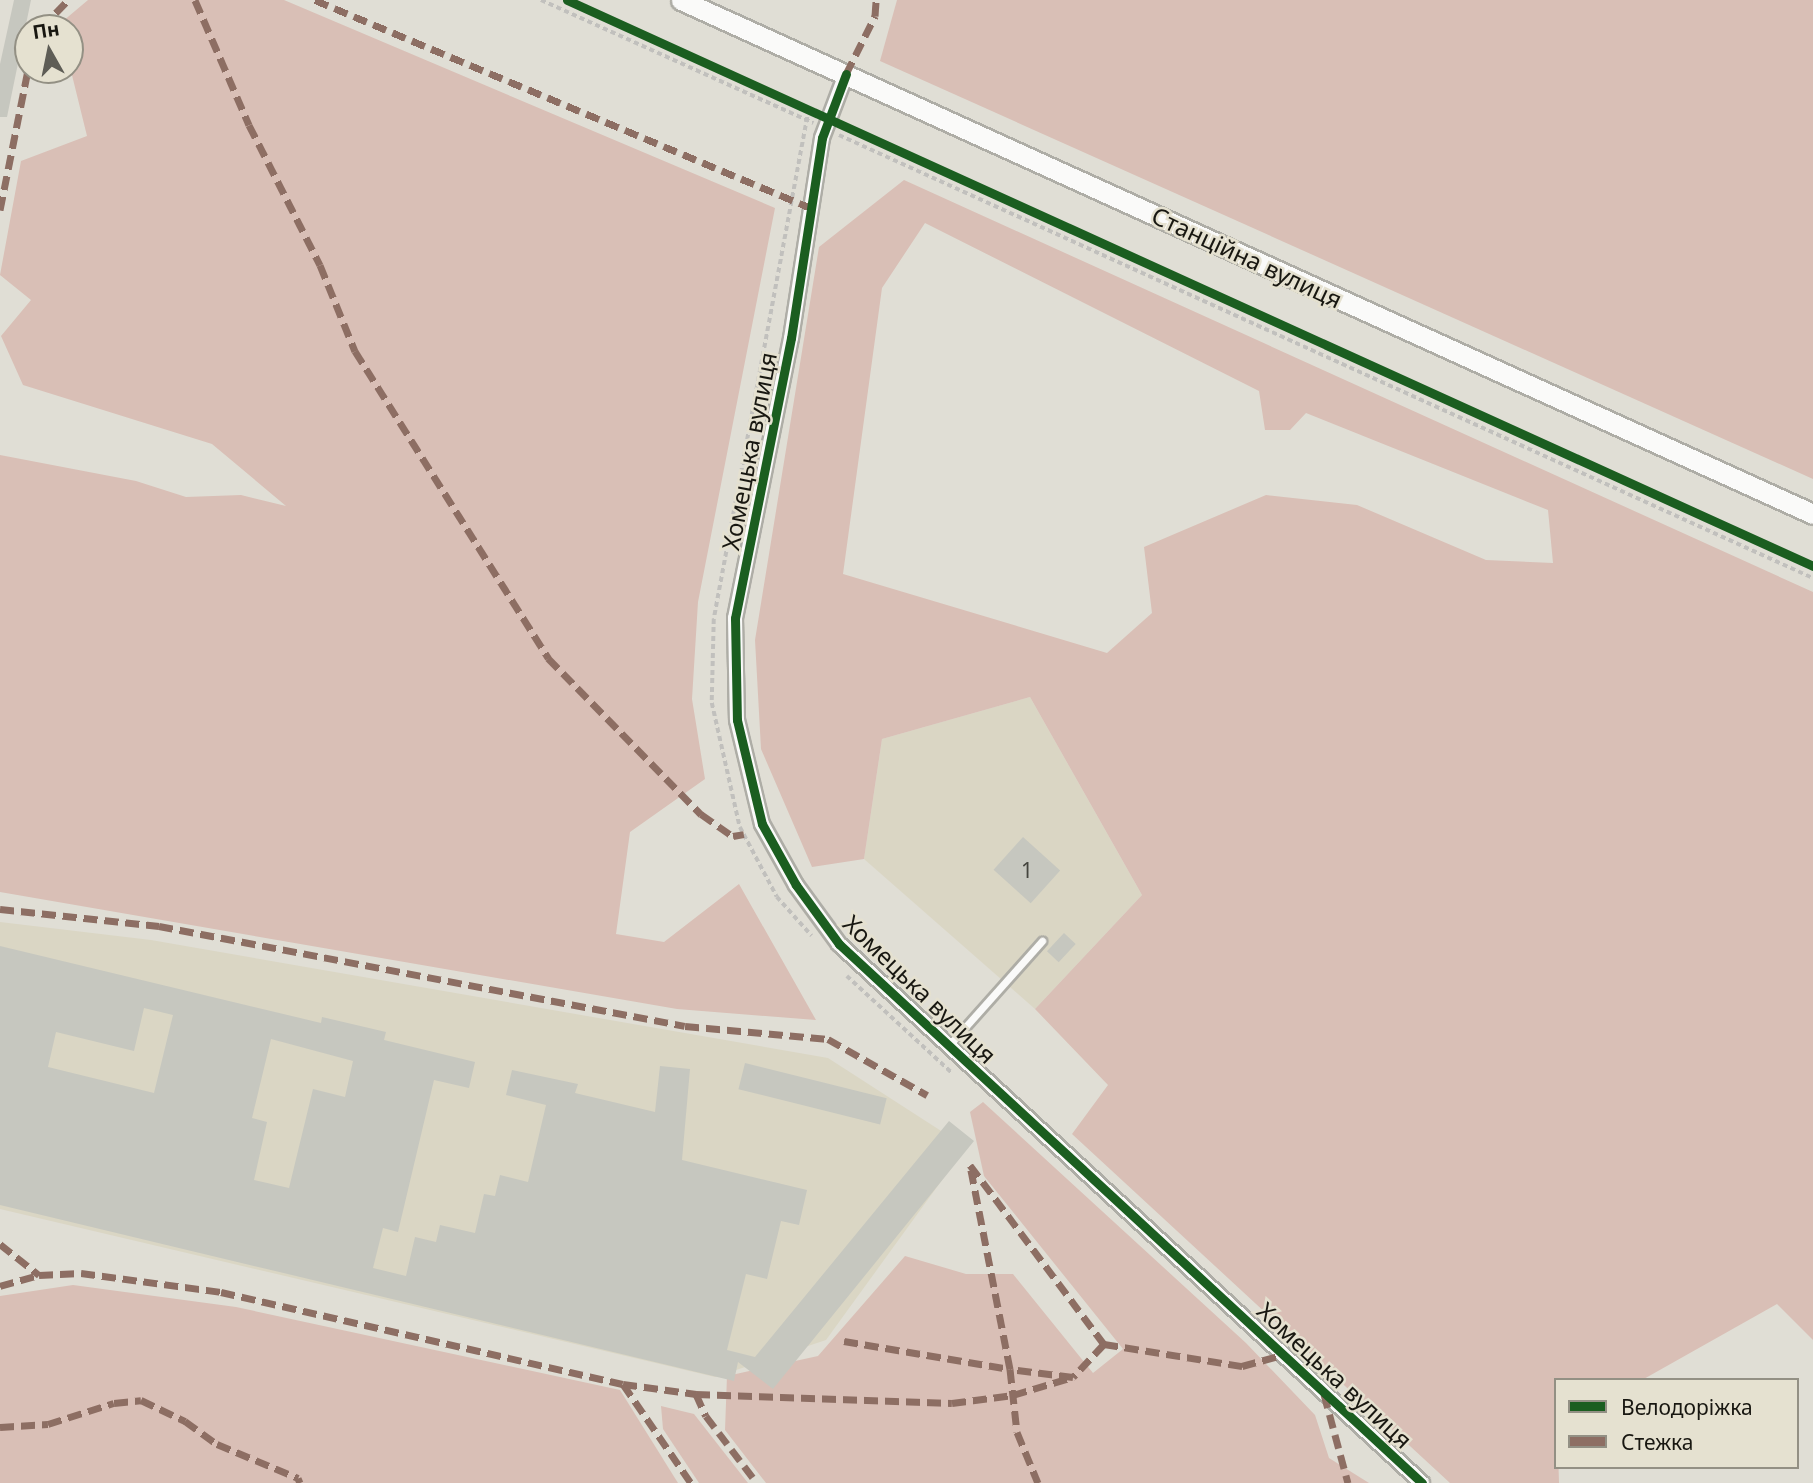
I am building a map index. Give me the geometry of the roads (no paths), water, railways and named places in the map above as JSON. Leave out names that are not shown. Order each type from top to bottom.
[{"type":"street","name":"Станційна вулиця","points":[[681,0],[1813,514]]},
{"type":"street","name":"Хомецька вулиця","points":[[846,74],[827,124],[791,338],[735,618],[737,720],[762,824],[796,885],[839,944],[951,1043],[1422,1483]]},
{"type":"lane","points":[[951,1043],[1042,941]]}]
